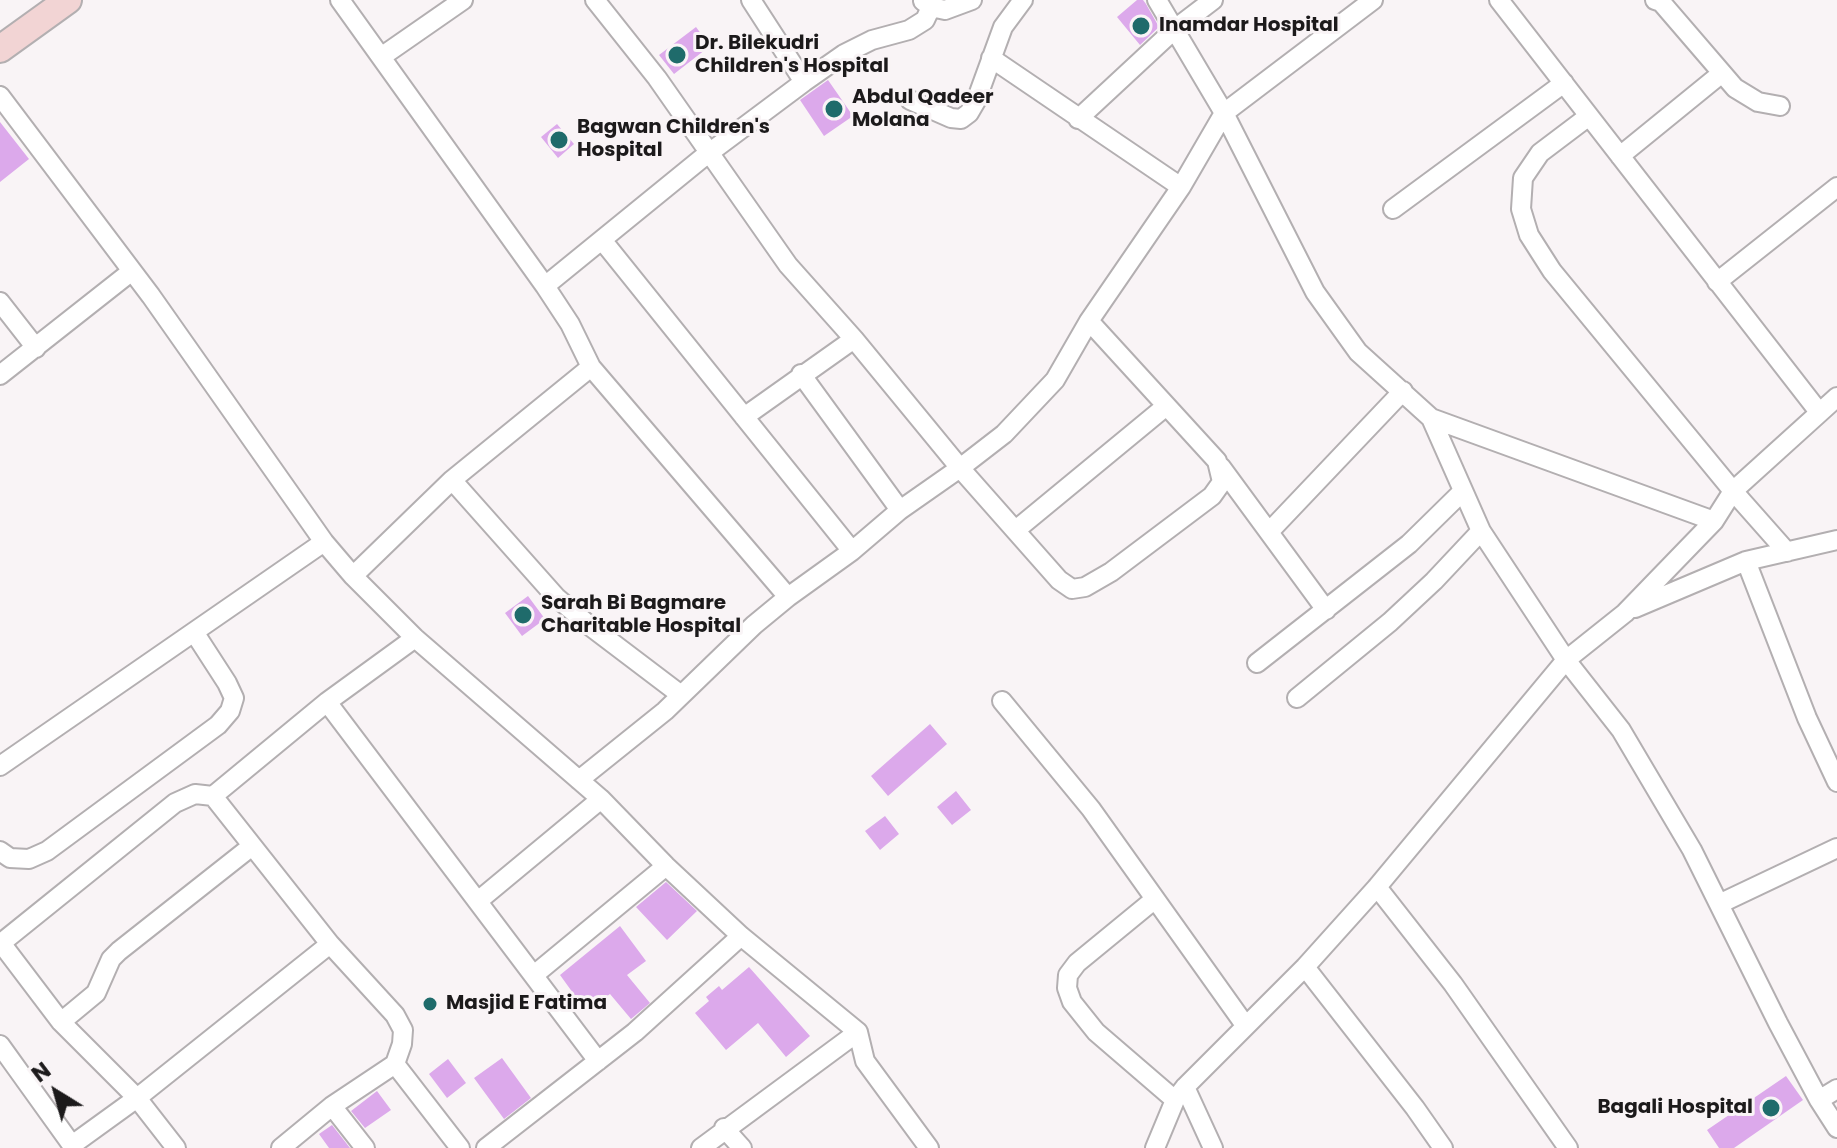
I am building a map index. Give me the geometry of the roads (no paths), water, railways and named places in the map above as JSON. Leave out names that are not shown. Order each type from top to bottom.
[{"type":"street","points":[[0,49],[68,0]]},
{"type":"street","points":[[340,0],[545,286],[570,324],[591,367],[788,597]]},
{"type":"street","points":[[381,57],[463,0]]},
{"type":"street","points":[[595,0],[657,78],[788,265],[1059,580],[1072,589],[1085,587],[1111,572],[1212,496],[1222,482],[1217,461]]},
{"type":"street","points":[[751,0],[804,82]]},
{"type":"street","points":[[545,286],[709,153],[844,54],[872,40],[909,30],[925,20],[926,4],[945,10],[972,0]]},
{"type":"street","points":[[910,100],[951,118],[961,119],[969,113],[1003,27],[1023,0]]},
{"type":"street","points":[[1157,0],[1224,113],[1315,292],[1358,352],[1431,418],[1481,531],[1566,660],[1621,730],[1692,850],[1819,1100],[1837,1128]]},
{"type":"street","points":[[1078,119],[1175,29],[1213,0]]},
{"type":"street","points":[[579,780],[681,695],[788,597],[1004,434],[1055,380],[1089,321],[1181,187],[1224,113],[1373,0]]},
{"type":"street","points":[[1499,0],[1819,412]]},
{"type":"street","points":[[1655,0],[1661,2],[1735,88],[1758,102],[1780,106]]},
{"type":"street","points":[[991,58],[1181,187]]},
{"type":"street","points":[[1620,156],[1722,73]]},
{"type":"street","points":[[1393,209],[1564,83]]},
{"type":"street","points":[[0,96],[132,271],[324,542],[353,576],[415,638],[601,799],[666,866],[741,936],[858,1032],[865,1061],[929,1148]]},
{"type":"street","points":[[1589,116],[1540,153],[1523,178],[1521,209],[1529,235],[1552,271],[1787,552]]},
{"type":"street","points":[[1717,282],[1837,187]]},
{"type":"street","points":[[602,240],[852,551]]},
{"type":"street","points":[[0,375],[132,271]]},
{"type":"street","points":[[0,302],[36,348]]},
{"type":"street","points":[[1089,321],[1217,461],[1326,610]]},
{"type":"street","points":[[744,417],[854,339]]},
{"type":"street","points":[[353,576],[452,480],[591,367]]},
{"type":"street","points":[[801,374],[900,510]]},
{"type":"street","points":[[1269,532],[1403,391]]},
{"type":"street","points":[[1155,1148],[1180,1094],[1305,967],[1377,887],[1566,660],[1625,613],[1714,521],[1733,491],[1837,397]]},
{"type":"street","points":[[1017,529],[1165,407]]},
{"type":"street","points":[[1431,418],[1714,521]]},
{"type":"street","points":[[452,480],[556,597],[681,695]]},
{"type":"street","points":[[1257,663],[1409,544],[1463,491]]},
{"type":"street","points":[[1297,698],[1390,622],[1481,531]]},
{"type":"street","points":[[1625,613],[1746,561],[1837,540]]},
{"type":"street","points":[[0,766],[324,542]]},
{"type":"street","points":[[1746,561],[1807,718],[1837,782]]},
{"type":"street","points":[[5,859],[29,859],[47,851],[218,725],[230,711],[234,698],[194,632]]},
{"type":"street","points":[[213,796],[327,702],[415,638]]},
{"type":"street","points":[[1002,701],[1091,809],[1245,1025]]},
{"type":"street","points":[[327,702],[598,1061]]},
{"type":"street","points":[[176,1148],[137,1098],[61,1022],[0,944],[175,803],[195,794],[213,796],[330,944],[395,1015],[403,1030],[395,1064],[332,1106],[281,1148]]},
{"type":"street","points":[[478,901],[601,799]]},
{"type":"street","points":[[61,1022],[96,993],[111,959],[119,951],[252,846]]},
{"type":"street","points":[[1719,904],[1837,848]]},
{"type":"street","points":[[534,975],[666,866]]},
{"type":"street","points":[[1377,887],[1453,984],[1568,1148]]},
{"type":"street","points":[[1155,899],[1077,963],[1068,975],[1067,988],[1072,1002],[1096,1032],[1180,1094],[1213,1148]]},
{"type":"street","points":[[486,1148],[635,1032],[741,936]]},
{"type":"street","points":[[0,1045],[73,1146],[330,944]]},
{"type":"street","points":[[1305,967],[1443,1148]]},
{"type":"street","points":[[701,1148],[724,1128],[858,1032]]},
{"type":"street","points":[[395,1064],[460,1148]]},
{"type":"street","points":[[1819,1100],[1837,1089]]},
{"type":"street","points":[[332,1106],[365,1148]]},
{"type":"street","points":[[724,1128],[742,1148]]},
{"type":"place","name":"Inamdar Hospital","points":[[1141,26]]},
{"type":"place","name":"Dr. Bilekudri Children's Hospital","points":[[677,55]]},
{"type":"place","name":"Abdul Qadeer Molana","points":[[834,109]]},
{"type":"place","name":"Bagwan Children's Hospital","points":[[559,140]]},
{"type":"place","name":"Sarah Bi Bagmare Charitable Hospital","points":[[523,615]]},
{"type":"place","name":"Masjid E Fatima","points":[[430,1004]]},
{"type":"place","name":"Bagali Hospital","points":[[1771,1108]]}]
